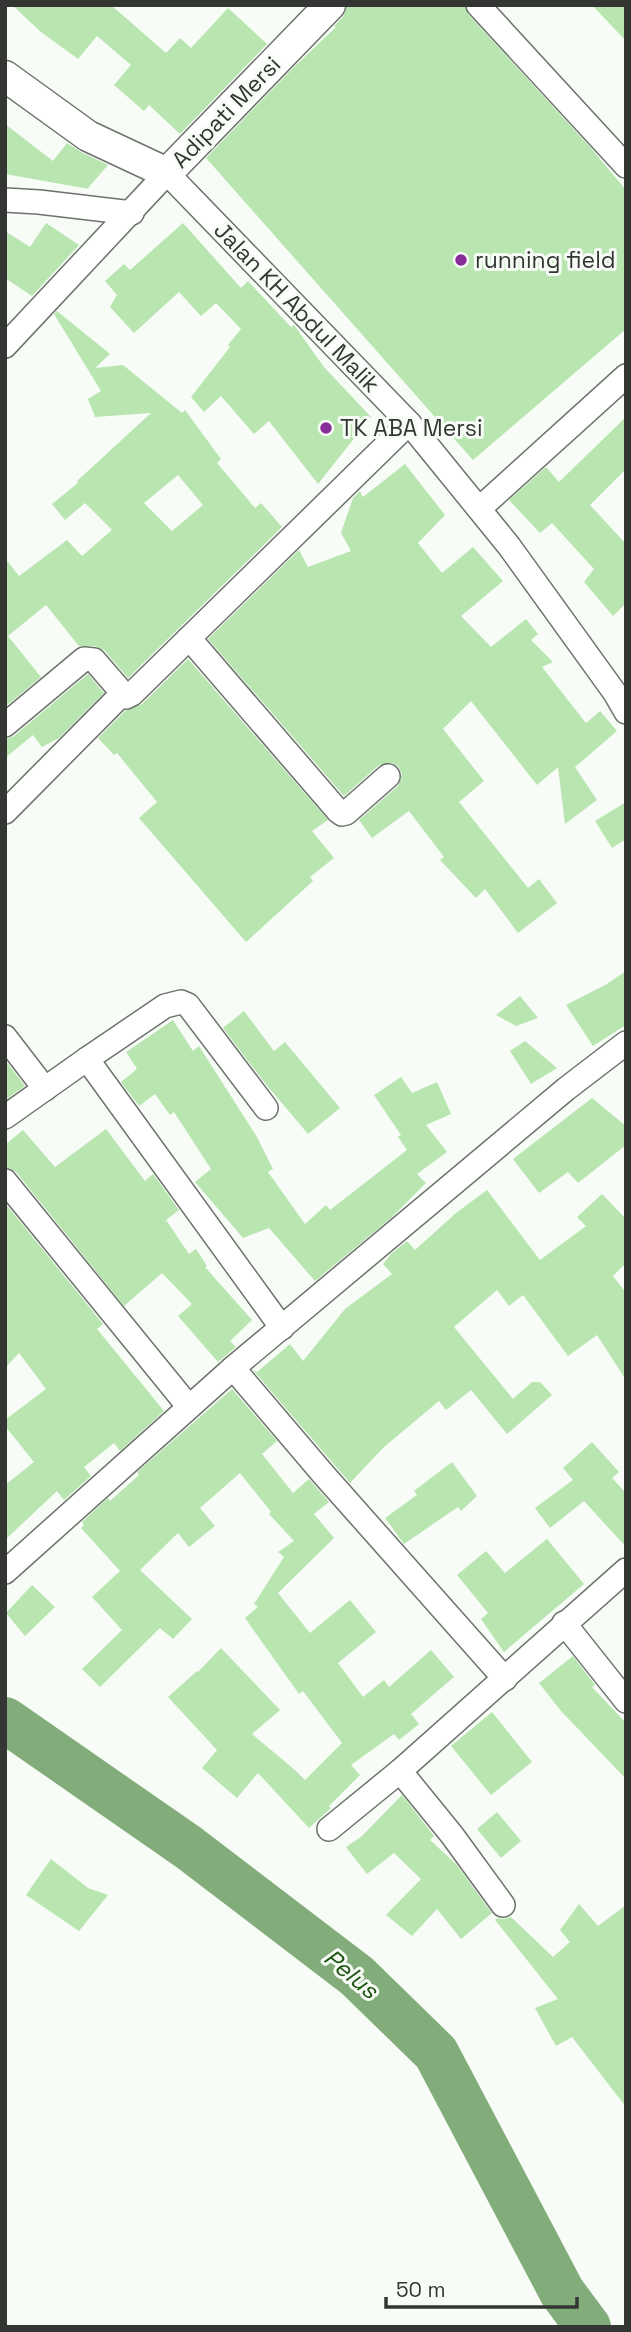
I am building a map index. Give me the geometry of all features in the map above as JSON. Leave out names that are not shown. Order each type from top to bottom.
[{"type":"street","name":"Adipati Mersi","points":[[5,76],[88,136],[172,168],[330,5]]},
{"type":"street","points":[[478,5],[626,166]]},
{"type":"street","points":[[5,346],[172,168]]},
{"type":"street","name":"Jalan KH Abdul Malik","points":[[172,168],[409,423],[491,498],[623,693]]},
{"type":"street","points":[[5,200],[132,212]]},
{"type":"street","points":[[491,498],[626,376]]},
{"type":"street","points":[[5,724],[84,659],[96,662],[126,697],[132,694],[409,423]]},
{"type":"street","points":[[189,638],[338,811],[346,813],[388,776]]},
{"type":"street","points":[[5,812],[122,694]]},
{"type":"street","points":[[5,1116],[165,1006],[181,1002],[188,1005],[265,1108]]},
{"type":"street","points":[[5,1037],[45,1089]]},
{"type":"street","points":[[5,1572],[233,1368],[566,1089],[626,1042]]},
{"type":"street","points":[[87,1059],[282,1328]]},
{"type":"street","points":[[5,1181],[189,1407]]},
{"type":"street","points":[[233,1368],[505,1679]]},
{"type":"street","points":[[329,1829],[400,1771],[626,1570]]},
{"type":"street","points":[[564,1623],[626,1701]]},
{"type":"street","points":[[400,1771],[452,1835],[503,1905]]},
{"type":"building","points":[[12,5],[111,5],[166,53],[180,38],[191,48],[228,8],[267,44],[180,134],[149,105],[144,111],[114,85],[131,65],[97,36],[78,59],[41,32]]},
{"type":"building","name":"running field","points":[[347,5],[464,5],[468,14],[626,190],[626,329],[473,460],[206,158],[336,27],[334,26],[343,17]]},
{"type":"building","points":[[592,5],[626,5],[626,41]]},
{"type":"building","points":[[5,124],[53,161],[67,143],[108,165],[89,189],[5,174]]},
{"type":"building","points":[[46,223],[79,245],[32,296],[5,278],[5,231],[30,247]]},
{"type":"building","points":[[183,223],[241,288],[248,281],[291,327],[294,325],[324,367],[371,417],[318,484],[269,421],[254,434],[221,396],[204,412],[191,397],[241,329],[216,303],[201,316],[179,292],[134,333],[110,307],[117,295],[105,281],[124,264],[130,270]]},
{"type":"building","points":[[57,311],[110,354],[95,368],[123,365],[182,413],[185,410],[221,459],[217,463],[255,508],[261,503],[282,527],[128,678],[104,650],[95,646],[79,646],[46,605],[8,636],[41,677],[5,707],[5,558],[19,576],[67,540],[82,556],[112,530],[85,503],[65,520],[52,504],[78,483],[77,481],[151,413],[95,417],[88,399],[101,391],[54,314]],"holes":[[[178,475],[203,505],[172,531],[144,503]]]},
{"type":"building","points":[[626,417],[626,469],[590,505],[626,544],[626,603],[613,616],[584,582],[594,569],[552,523],[540,533],[509,500],[546,467],[559,482]]},
{"type":"building","points":[[405,464],[445,515],[418,543],[442,573],[473,547],[503,581],[461,616],[491,647],[526,619],[538,634],[531,640],[553,662],[542,667],[586,723],[600,711],[617,731],[575,767],[597,800],[565,824],[558,767],[537,785],[471,701],[443,729],[484,781],[459,802],[528,888],[539,879],[557,903],[518,933],[485,889],[476,898],[440,860],[444,857],[409,811],[372,838],[359,820],[398,786],[402,774],[398,766],[392,763],[379,765],[344,796],[208,639],[299,550],[308,567],[351,551],[341,533],[353,498],[360,491],[363,497]]},
{"type":"building","points":[[188,659],[328,820],[312,831],[334,858],[310,877],[313,881],[246,942],[139,818],[157,802],[117,753],[114,755],[98,738],[125,711],[142,704]]},
{"type":"building","points":[[88,674],[104,693],[59,738],[42,747],[33,735],[5,758],[5,739],[14,736]]},
{"type":"building","points":[[626,802],[626,839],[612,848],[595,821]]},
{"type":"building","points":[[626,971],[626,1025],[593,1046],[566,1005]]},
{"type":"building","points":[[520,996],[538,1018],[516,1026],[496,1015]]},
{"type":"building","points":[[244,1011],[274,1051],[285,1042],[340,1108],[308,1134],[223,1028]]},
{"type":"building","points":[[173,1020],[193,1051],[199,1046],[257,1137],[273,1169],[268,1172],[305,1224],[326,1205],[330,1210],[407,1150],[398,1137],[401,1135],[374,1095],[401,1077],[412,1093],[437,1082],[451,1114],[426,1125],[447,1152],[417,1174],[426,1183],[391,1218],[315,1281],[269,1228],[243,1238],[195,1182],[211,1169],[174,1112],[170,1115],[155,1094],[139,1106],[121,1082],[137,1069],[126,1052]]},
{"type":"building","points":[[525,1041],[557,1068],[531,1084],[510,1051]]},
{"type":"building","points":[[5,1060],[25,1086],[5,1100]]},
{"type":"building","points":[[592,1098],[626,1126],[626,1145],[578,1183],[568,1172],[539,1193],[513,1159]]},
{"type":"building","points":[[106,1129],[145,1181],[153,1174],[179,1210],[166,1220],[189,1254],[196,1249],[207,1266],[205,1267],[252,1320],[230,1341],[236,1347],[218,1362],[178,1316],[192,1304],[162,1273],[124,1306],[16,1172],[5,1167],[5,1145],[23,1130],[55,1167]]},
{"type":"building","points":[[487,1190],[540,1260],[586,1226],[577,1217],[602,1194],[626,1219],[626,1263],[613,1276],[626,1293],[626,1380],[597,1335],[568,1356],[523,1295],[509,1306],[497,1290],[454,1327],[513,1399],[532,1382],[540,1382],[552,1395],[507,1434],[471,1390],[446,1410],[439,1401],[384,1447],[350,1483],[253,1370],[257,1372],[290,1344],[303,1361],[345,1309],[392,1274],[383,1264],[391,1254],[407,1241],[415,1250],[456,1213]]},
{"type":"building","points":[[5,1203],[103,1324],[97,1329],[164,1411],[120,1451],[114,1443],[84,1467],[91,1476],[64,1500],[57,1491],[5,1540],[5,1485],[34,1462],[5,1426],[5,1420],[46,1389],[19,1353],[5,1368]]},
{"type":"building","points":[[232,1389],[277,1441],[262,1454],[293,1493],[309,1479],[329,1502],[314,1514],[334,1538],[278,1593],[310,1633],[350,1600],[376,1632],[338,1663],[363,1697],[384,1680],[389,1687],[431,1650],[454,1677],[411,1714],[419,1724],[399,1740],[394,1734],[351,1765],[360,1775],[309,1828],[258,1773],[237,1798],[202,1768],[217,1750],[168,1697],[221,1648],[280,1710],[252,1734],[305,1780],[342,1743],[303,1691],[299,1694],[245,1618],[258,1607],[254,1604],[284,1557],[278,1552],[294,1541],[269,1514],[271,1512],[240,1473],[200,1508],[215,1526],[189,1547],[178,1533],[140,1570],[192,1619],[173,1639],[160,1628],[100,1687],[82,1669],[122,1630],[92,1597],[120,1571],[81,1528],[84,1525],[82,1522],[108,1498],[110,1501],[139,1475],[137,1472]]},
{"type":"building","points":[[592,1442],[619,1472],[612,1478],[626,1493],[626,1547],[584,1501],[550,1528],[535,1508],[573,1480],[563,1468]]},
{"type":"building","points":[[452,1462],[477,1496],[461,1511],[458,1507],[404,1544],[385,1518],[417,1495],[414,1491]]},
{"type":"building","points":[[547,1539],[584,1584],[504,1652],[481,1619],[488,1613],[457,1575],[486,1551],[505,1573]]},
{"type":"building","points":[[32,1585],[55,1607],[25,1636],[6,1613]]},
{"type":"building","points":[[573,1656],[595,1685],[592,1687],[626,1723],[626,1779],[561,1711],[539,1683]]},
{"type":"building","points":[[492,1712],[532,1762],[491,1795],[451,1746]]},
{"type":"building","points":[[402,1795],[434,1836],[430,1840],[456,1864],[492,1913],[461,1939],[437,1909],[412,1936],[386,1915],[421,1879],[394,1853],[367,1874],[346,1847],[361,1837]]},
{"type":"building","points":[[497,1812],[521,1841],[501,1858],[477,1829]]},
{"type":"building","points":[[51,1859],[88,1888],[108,1895],[79,1931],[26,1895]]},
{"type":"building","points":[[579,1904],[598,1926],[626,1905],[626,2107],[572,2037],[556,2046],[535,2008],[558,1999],[495,1920],[511,1917],[553,1957],[570,1942],[560,1930]]},
{"type":"waterway","name":"Pelus","points":[[5,1720],[188,1847],[357,1976],[436,2053],[562,2292],[588,2327]]},
{"type":"place","name":"running field","points":[[461,260]]},
{"type":"place","name":"TK ABA Mersi","points":[[326,428]]}]
